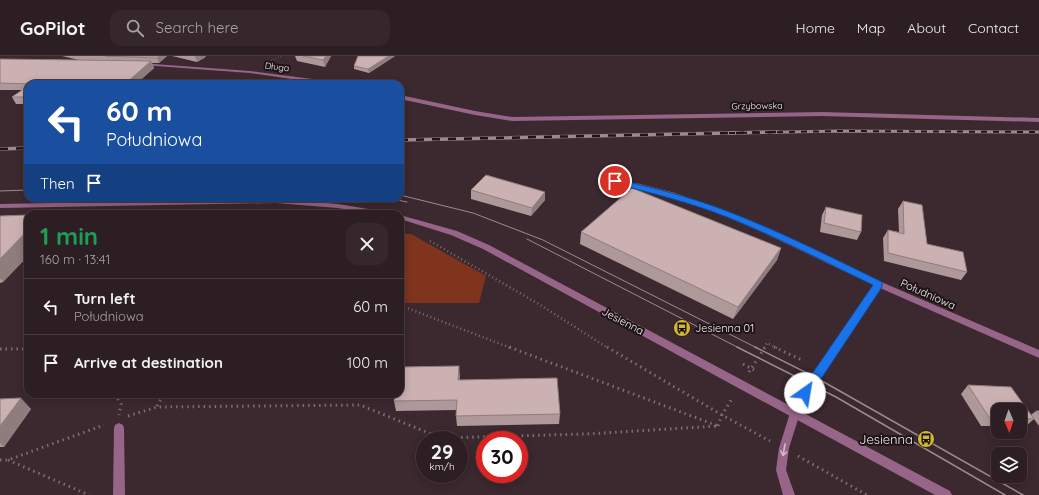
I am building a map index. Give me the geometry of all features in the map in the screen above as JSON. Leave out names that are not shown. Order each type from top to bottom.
[{"type":"street","name":"Długa","points":[[137,64],[250,72],[307,80]]},
{"type":"street","name":"Grzybowska","points":[[404,98],[476,113],[523,119],[822,114],[1039,120]]},
{"type":"street","name":"Południowa","points":[[606,180],[624,182],[670,194],[729,214],[786,239],[879,284],[1039,354]]},
{"type":"street","points":[[0,206],[276,202],[338,206],[362,210]]},
{"type":"street","name":"Jesienna","points":[[404,218],[454,233],[486,247],[946,495]]},
{"type":"street","points":[[789,495],[781,470],[784,448],[795,413],[810,384],[879,284]]},
{"type":"street","points":[[115,425],[119,495]]},
{"type":"path","points":[[427,239],[542,306],[565,322],[722,415],[772,441]]},
{"type":"path","points":[[117,398],[121,404],[118,420],[157,407],[360,405],[441,438],[586,434],[718,426],[404,308]]},
{"type":"path","points":[[0,349],[24,349]]},
{"type":"path","points":[[743,364],[756,371]]},
{"type":"path","points":[[157,407],[162,398]]},
{"type":"path","points":[[0,460],[8,460],[115,425]]},
{"type":"path","points":[[8,460],[89,495]]},
{"type":"path","points":[[806,460],[866,495]]},
{"type":"shaded area","points":[[404,234],[411,234],[486,276],[479,303],[404,303]]},
{"type":"building","points":[[105,56],[159,56],[157,58]]},
{"type":"building","points":[[303,56],[326,56],[323,60]]},
{"type":"building","points":[[358,56],[389,56],[368,69],[354,66]]},
{"type":"building","points":[[0,59],[151,61],[130,80],[24,80],[24,84],[0,83]]},
{"type":"building","points":[[24,89],[24,97],[12,97]]},
{"type":"building","points":[[486,175],[545,192],[532,208],[471,190]]},
{"type":"building","points":[[632,188],[781,248],[738,307],[581,232]]},
{"type":"building","points":[[903,201],[922,205],[927,244],[963,252],[967,272],[888,253],[888,230],[904,234]]},
{"type":"building","points":[[826,207],[862,215],[861,232],[824,223]]},
{"type":"building","points":[[24,215],[24,234],[0,259],[0,216]]},
{"type":"building","points":[[459,366],[458,380],[557,378],[560,414],[456,416],[457,400],[394,401],[394,398],[404,398],[404,367]]},
{"type":"building","points":[[968,385],[1011,387],[1022,403],[991,403],[991,417],[989,417]]},
{"type":"building","points":[[21,398],[0,426],[0,399]]},
{"type":"building","points":[[1027,409],[1034,419],[1027,418]]},
{"type":"tram line","points":[[0,191],[24,190]]},
{"type":"tram line","points":[[404,196],[473,213],[543,240],[757,348]]},
{"type":"tram line","points":[[527,239],[739,348]]},
{"type":"tram line","points":[[737,347],[836,397],[1005,495]]},
{"type":"tram line","points":[[757,348],[815,377],[1023,495]]},
{"type":"railway","points":[[741,133],[840,131],[1039,132]]},
{"type":"railway","points":[[741,133],[778,132]]},
{"type":"railway","points":[[729,133],[741,133]]},
{"type":"railway","points":[[404,140],[741,133]]},
{"type":"railway","points":[[0,149],[24,148]]},
{"type":"place","name":"Jesienna 01","points":[[682,328]]},
{"type":"place","name":"Jesienna","points":[[926,439]]},
{"type":"route","points":[[615,181],[670,194],[729,214],[786,239],[879,284],[805,393]]}]
